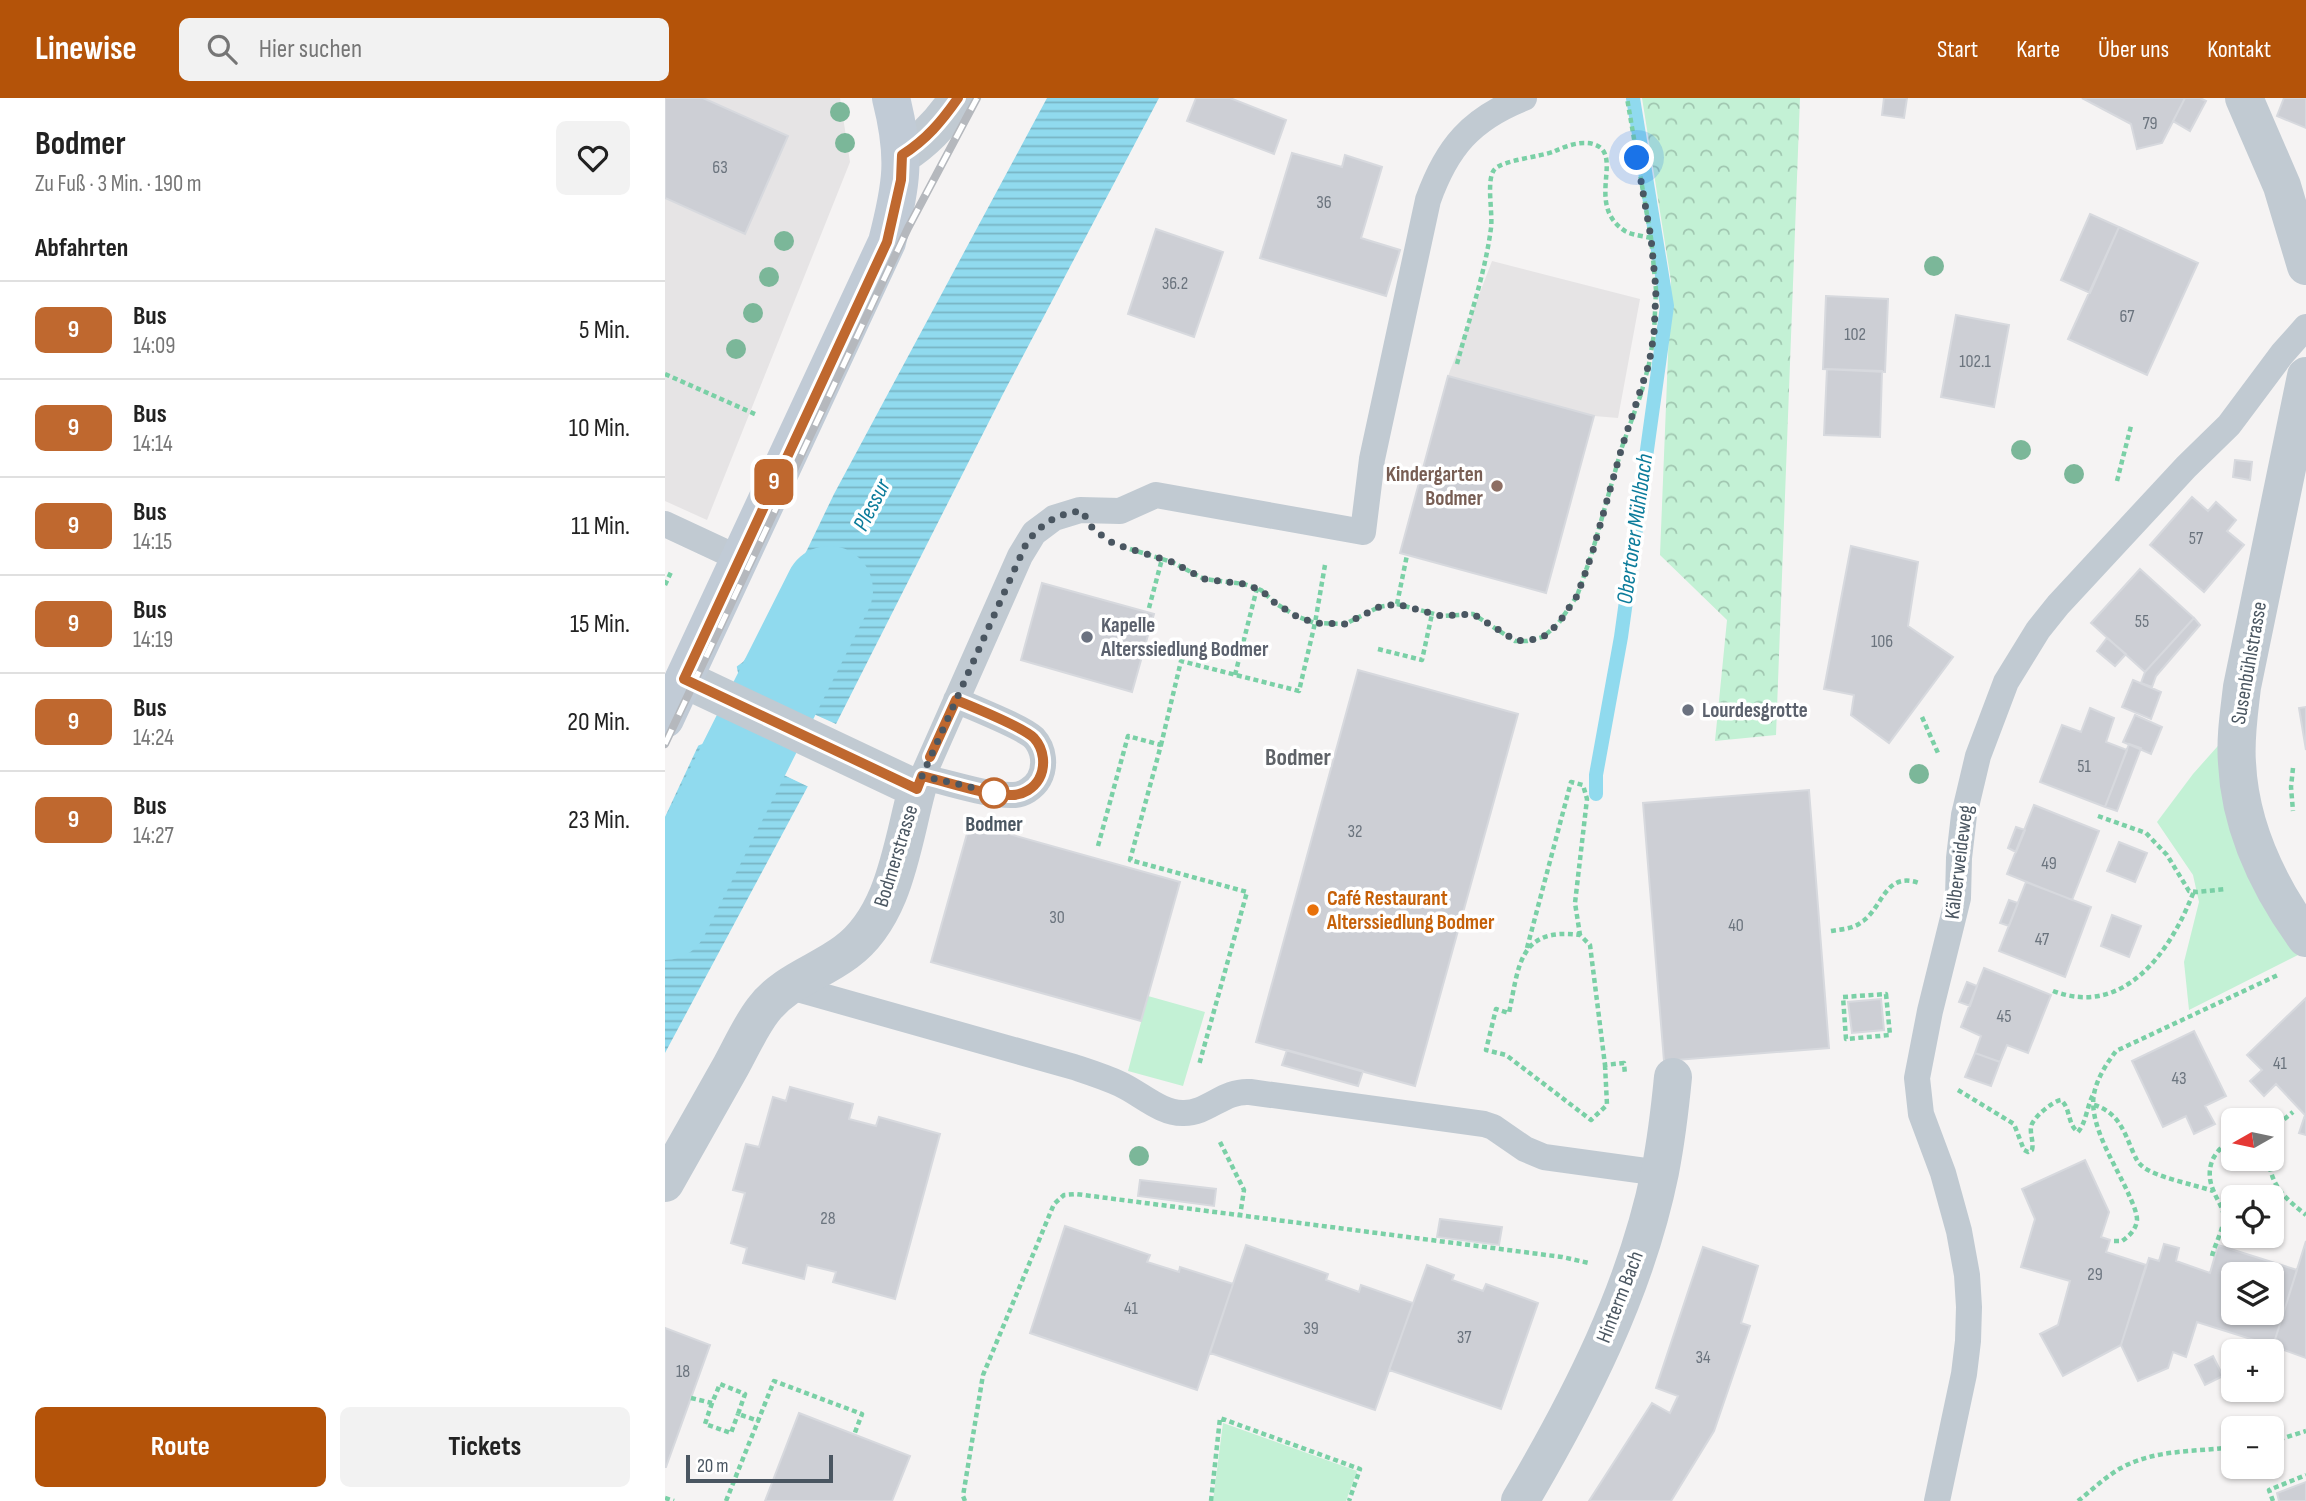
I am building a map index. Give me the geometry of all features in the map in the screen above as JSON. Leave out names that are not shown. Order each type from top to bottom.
[{"type":"main road","points":[[665,719],[887,242],[901,180],[902,155],[891,98]]},
{"type":"street","points":[[902,155],[928,135],[958,98]]},
{"type":"street","points":[[2244,98],[2282,186],[2306,266]]},
{"type":"street","name":"Susenbühlstrasse","points":[[2306,376],[2242,687],[2236,743],[2241,801],[2250,834],[2264,869],[2286,911],[2306,938]]},
{"type":"street","name":"Bodmerstrasse","points":[[665,1183],[763,1010],[787,986],[838,958],[870,929],[887,894],[910,781],[684,679]]},
{"type":"street","name":"Hinterm Bach","points":[[1520,1501],[1582,1388],[1612,1322],[1638,1254],[1660,1173],[1674,1077]]},
{"type":"lane","points":[[956,700],[1033,737],[1041,749],[1044,764],[1039,778],[1030,789],[1016,795],[1001,794],[910,781],[956,700],[1026,544],[1034,533],[1054,518],[1082,511],[1120,511],[1156,495],[1363,532],[1372,459],[1428,200],[1437,176],[1459,140],[1489,114],[1524,98]]},
{"type":"lane","name":"Kälberweideweg","points":[[1937,1501],[1957,1413],[1968,1341],[1969,1307],[1967,1275],[1959,1231],[1943,1173],[1921,1114],[1916,1086],[1918,1065],[1958,898],[1959,858],[1968,793],[1978,755],[2006,682],[2038,630],[2186,467],[2229,425],[2282,354],[2306,327]]},
{"type":"lane","points":[[665,524],[738,558]]},
{"type":"lane","points":[[787,986],[1073,1067],[1119,1084],[1171,1112],[1195,1111],[1230,1094],[1245,1092],[1484,1124],[1499,1130],[1525,1149],[1544,1157],[1660,1173]]},
{"type":"path","points":[[1082,511],[1093,529],[1114,544],[1172,562],[1204,579],[1257,588],[1296,616],[1315,623],[1345,624],[1379,607],[1397,604],[1442,616],[1473,614],[1515,640],[1527,641],[1543,637],[1558,624],[1577,596],[1649,364],[1654,334],[1656,290],[1651,238],[1627,98]]},
{"type":"path","points":[[1457,364],[1482,275],[1491,228],[1490,182],[1494,170],[1506,162],[1542,157],[1579,143],[1601,148],[1607,166],[1604,197],[1614,222],[1627,232],[1651,238]]},
{"type":"path","points":[[665,374],[744,409]]},
{"type":"path","points":[[1240,1216],[1244,1190],[1195,1111],[1247,892],[1130,860],[1181,661],[1299,691],[1333,527]]},
{"type":"path","points":[[1397,604],[1407,555]]},
{"type":"path","points":[[1149,608],[1162,559]]},
{"type":"path","points":[[1235,675],[1257,588]]},
{"type":"path","points":[[1378,649],[1422,660],[1432,614]]},
{"type":"path","points":[[1098,846],[1128,737],[1161,745]]},
{"type":"path","points":[[2293,768],[2291,787],[2295,821]]},
{"type":"path","points":[[1527,948],[1539,937],[1568,933],[1580,935],[1590,945],[1605,1065],[1607,1105],[1591,1120],[1506,1055],[1486,1050],[1496,1009],[1509,1013],[1571,782],[1583,785],[1587,799],[1575,903],[1580,935]]},
{"type":"path","points":[[2098,816],[2147,833],[2167,855],[2189,891],[2227,889]]},
{"type":"path","points":[[1831,931],[1847,929],[1864,921],[1891,887],[1909,881],[1917,882],[1925,888]]},
{"type":"path","points":[[2053,991],[2086,999],[2106,996],[2131,983],[2150,968],[2185,916],[2194,891]]},
{"type":"path","points":[[1916,1086],[1958,1090],[2000,1114],[2014,1124],[2024,1150],[2028,1152],[2032,1150],[2034,1143],[2031,1126],[2034,1120],[2054,1101],[2061,1100],[2066,1105],[2071,1126],[2078,1132],[2106,1065],[2116,1051],[2281,974]]},
{"type":"path","points":[[1886,993],[1890,1035],[1846,1039],[1843,997],[1886,993]]},
{"type":"path","points":[[1605,1065],[1624,1063],[1625,1077]]},
{"type":"path","points":[[2094,1094],[2095,1121],[2122,1178],[2137,1219],[2135,1229],[2128,1237],[2115,1241]]},
{"type":"path","points":[[2094,1105],[2106,1108],[2112,1114],[2122,1127],[2139,1164],[2148,1171],[2213,1191]]},
{"type":"path","points":[[2284,1119],[2293,1112]]},
{"type":"path","points":[[2212,1256],[2224,1217],[2209,1173],[2215,1154],[2221,1148]]},
{"type":"path","points":[[2269,1171],[2276,1188],[2306,1214]]},
{"type":"path","points":[[965,1501],[963,1496],[983,1375],[1054,1204],[1064,1195],[1076,1194],[1573,1259]]},
{"type":"path","points":[[726,1501],[774,1381],[862,1414],[854,1435]]},
{"type":"path","points":[[720,1384],[745,1394],[737,1414],[731,1433],[705,1424],[720,1384]]},
{"type":"path","points":[[691,1398],[712,1404]]},
{"type":"path","points":[[737,1414],[758,1421]]},
{"type":"path","points":[[1211,1501],[1220,1418],[1360,1469],[1349,1501]]},
{"type":"path","points":[[2284,1438],[2306,1432]]},
{"type":"path","points":[[2078,1501],[2116,1471],[2144,1458],[2221,1448]]},
{"type":"path","points":[[2273,1501],[2269,1490],[2306,1475]]},
{"type":"path","points":[[665,1498],[674,1501]]},
{"type":"shaded area","points":[[665,98],[840,98],[850,162],[707,520],[665,501]]},
{"type":"shaded area","name":"Kindergarten Bodmer","points":[[1492,261],[1640,299],[1618,418],[1594,416],[1400,553],[1448,376]]},
{"type":"green space","points":[[1642,98],[1800,98],[1776,735],[1715,741],[1727,620],[1660,555],[1671,281]]},
{"type":"green space","points":[[2225,738],[2300,954],[2189,1010],[2184,962],[2199,902],[2193,875],[2157,822],[2193,774]]},
{"type":"green space","points":[[1148,996],[1205,1012],[1183,1086],[1128,1071]]},
{"type":"green space","points":[[1223,1423],[1357,1471],[1346,1501],[1213,1501]]},
{"type":"water","points":[[1047,98],[1159,98],[1003,394],[836,724],[744,683],[739,678],[736,667],[749,654],[807,550],[834,494]]},
{"type":"water","points":[[717,743],[808,786],[665,1053],[665,817],[699,744]]},
{"type":"pier","points":[[736,663],[739,678],[744,683],[839,726],[835,728],[742,686],[732,668]]},
{"type":"pier","points":[[708,738],[719,740],[809,783],[811,788],[717,743],[708,742],[694,747],[697,741]]},
{"type":"building","points":[[665,98],[703,98],[788,136],[745,234],[665,198]]},
{"type":"building","points":[[1196,98],[1230,98],[1286,120],[1274,154],[1187,121]]},
{"type":"building","points":[[1884,98],[1907,98],[1904,118],[1882,115]]},
{"type":"building","points":[[2082,98],[2185,98],[2162,143],[2137,149],[2131,124]]},
{"type":"building","points":[[2185,98],[2200,98],[2206,101],[2190,131],[2173,121]]},
{"type":"building","points":[[2284,98],[2306,98],[2306,128],[2277,116]]},
{"type":"building","points":[[1292,153],[1342,167],[1345,155],[1382,167],[1361,238],[1400,250],[1386,296],[1260,258]]},
{"type":"building","points":[[2090,214],[2119,227],[2090,293],[2061,280]]},
{"type":"building","points":[[2119,227],[2198,263],[2147,375],[2068,339]]},
{"type":"building","points":[[1156,229],[1223,252],[1194,337],[1128,314]]},
{"type":"building","points":[[1826,296],[1888,299],[1885,372],[1823,369]]},
{"type":"building","points":[[1956,315],[2009,325],[1994,407],[1941,397]]},
{"type":"building","points":[[1827,369],[1882,371],[1880,437],[1824,435]]},
{"type":"building","points":[[1448,376],[1594,416],[1546,593],[1400,553]]},
{"type":"building","points":[[2235,460],[2252,462],[2250,480],[2233,477]]},
{"type":"building","points":[[2192,497],[2208,511],[2216,502],[2236,520],[2227,531],[2244,545],[2204,592],[2150,545]]},
{"type":"building","points":[[1851,546],[1918,562],[1908,626],[1953,657],[1889,743],[1851,715],[1854,695],[1824,689]]},
{"type":"building","points":[[2140,569],[2194,618],[2145,672],[2091,623]]},
{"type":"building","name":"Kapelle Alterssiedlung Bodmer","points":[[1042,583],[1154,614],[1132,692],[1021,660]]},
{"type":"building","points":[[2194,618],[2200,625],[2156,676],[2152,687],[2141,683],[2145,672]]},
{"type":"building","points":[[2107,638],[2126,654],[2115,666],[2097,651]]},
{"type":"building","points":[[1358,670],[1518,714],[1415,1086],[1256,1042]]},
{"type":"building","points":[[2133,680],[2161,692],[2151,719],[2122,707]]},
{"type":"building","points":[[2306,707],[2306,750],[2299,708]]},
{"type":"building","points":[[2090,708],[2114,718],[2106,742],[2127,750],[2105,807],[2040,782],[2062,725],[2081,732]]},
{"type":"building","points":[[2135,715],[2162,727],[2151,754],[2123,742]]},
{"type":"building","points":[[2129,744],[2141,748],[2117,811],[2105,807]]},
{"type":"building","points":[[1809,790],[1829,1048],[1664,1061],[1643,803]]},
{"type":"building","points":[[2034,805],[2099,831],[2072,900],[2007,874]]},
{"type":"building","points":[[970,823],[1180,882],[1141,1021],[931,962]]},
{"type":"building","points":[[2016,827],[2025,830],[2016,852],[2008,848]]},
{"type":"building","points":[[2119,842],[2147,853],[2135,882],[2107,871]]},
{"type":"building","points":[[2026,882],[2091,907],[2065,977],[1999,951]]},
{"type":"building","points":[[2009,900],[2018,903],[2009,926],[2000,923]]},
{"type":"building","points":[[2112,915],[2141,926],[2129,957],[2101,946]]},
{"type":"building","points":[[1984,968],[2051,995],[2028,1053],[2007,1045],[2000,1062],[1975,1053],[1981,1036],[1961,1027]]},
{"type":"building","points":[[1967,982],[1977,986],[1970,1006],[1959,1002]]},
{"type":"building","points":[[2306,998],[2306,1135],[2299,1133],[2305,1115],[2276,1084],[2264,1096],[2250,1081],[2262,1070],[2247,1055]]},
{"type":"building","points":[[1881,999],[1884,1030],[1852,1033],[1848,1002]]},
{"type":"building","points":[[2194,1031],[2226,1096],[2205,1106],[2215,1124],[2194,1134],[2186,1116],[2163,1127],[2132,1061]]},
{"type":"building","points":[[1287,1050],[1363,1071],[1358,1086],[1282,1065]]},
{"type":"building","points":[[1975,1053],[2000,1062],[1991,1086],[1965,1077]]},
{"type":"building","points":[[790,1087],[853,1104],[849,1119],[876,1126],[879,1117],[940,1134],[895,1299],[833,1282],[836,1272],[807,1265],[804,1279],[743,1263],[747,1248],[731,1243],[745,1193],[733,1190],[746,1144],[759,1147],[773,1097],[786,1101]]},
{"type":"building","points":[[2085,1160],[2109,1212],[2101,1237],[2110,1240],[2106,1252],[2146,1265],[2121,1345],[2063,1376],[2040,1334],[2058,1325],[2070,1281],[2021,1267],[2035,1219],[2022,1189]]},
{"type":"building","points":[[1140,1180],[1216,1189],[1214,1206],[1138,1196]]},
{"type":"building","points":[[1440,1219],[1502,1227],[1499,1245],[1437,1237]]},
{"type":"building","points":[[1065,1226],[1150,1255],[1147,1262],[1179,1272],[1180,1267],[1233,1284],[1197,1390],[1030,1333]]},
{"type":"building","points":[[2306,1241],[2306,1358],[2284,1350],[2284,1339],[2275,1339],[2280,1325],[2284,1325],[2284,1311]]},
{"type":"building","points":[[2164,1244],[2179,1248],[2176,1261],[2210,1273],[2218,1245],[2272,1262],[2221,1262],[2221,1325],[2280,1325],[2275,1339],[2251,1339],[2197,1322],[2186,1357],[2173,1352],[2168,1368],[2138,1381],[2121,1345],[2149,1258],[2159,1261]]},
{"type":"building","points":[[1246,1245],[1328,1274],[1326,1280],[1359,1292],[1361,1285],[1413,1303],[1375,1410],[1210,1353]]},
{"type":"building","points":[[1703,1247],[1758,1266],[1741,1323],[1750,1326],[1714,1431],[1671,1501],[1589,1501],[1652,1403],[1670,1413],[1678,1396],[1656,1388]]},
{"type":"building","points":[[1427,1265],[1454,1275],[1452,1280],[1483,1291],[1486,1284],[1538,1303],[1501,1409],[1389,1370]]},
{"type":"building","points":[[2284,1266],[2297,1270],[2284,1311]]},
{"type":"building","points":[[665,1328],[710,1345],[666,1467],[665,1467]]},
{"type":"building","points":[[2213,1356],[2221,1377],[2205,1385],[2195,1365]]},
{"type":"building","points":[[799,1413],[910,1456],[892,1501],[765,1501]]},
{"type":"building","points":[[2306,1482],[2306,1501],[2279,1501],[2277,1493]]},
{"type":"waterway","name":"Obertorer Mühlbach","points":[[1596,794],[1596,775],[1621,637],[1667,306],[1633,98]]},
{"type":"waterway","name":"Plessur","points":[[665,916],[829,590]]},
{"type":"railway","points":[[665,744],[908,228],[977,98]]},
{"type":"bus line","name":"9","points":[[930,757],[956,700],[1033,737],[1041,749],[1044,764],[1039,778],[1030,789],[1016,795],[922,776],[917,789],[684,679],[887,242],[901,180],[902,155],[928,135],[958,98]]},
{"type":"place","name":"Kindergarten Bodmer","points":[[1497,486]]},
{"type":"place","name":"Kapelle Alterssiedlung Bodmer","points":[[1087,637]]},
{"type":"place","name":"Lourdesgrotte","points":[[1688,710]]},
{"type":"place","name":"Bodmer","points":[[994,793]]},
{"type":"place","name":"Café Restaurant Alterssiedlung Bodmer","points":[[1313,910]]},
{"type":"district","name":"Bodmer","points":[[1298,757]]},
{"type":"route","points":[[994,793],[1001,794],[922,776],[1026,544],[1044,524],[1067,513],[1082,511],[1093,529],[1114,544],[1172,562],[1204,579],[1244,584],[1261,590],[1296,616],[1315,623],[1345,624],[1379,607],[1397,604],[1442,616],[1473,614],[1515,640],[1527,641],[1543,637],[1558,624],[1577,596],[1592,554],[1649,364],[1654,334],[1656,290],[1651,238],[1637,158]]}]
